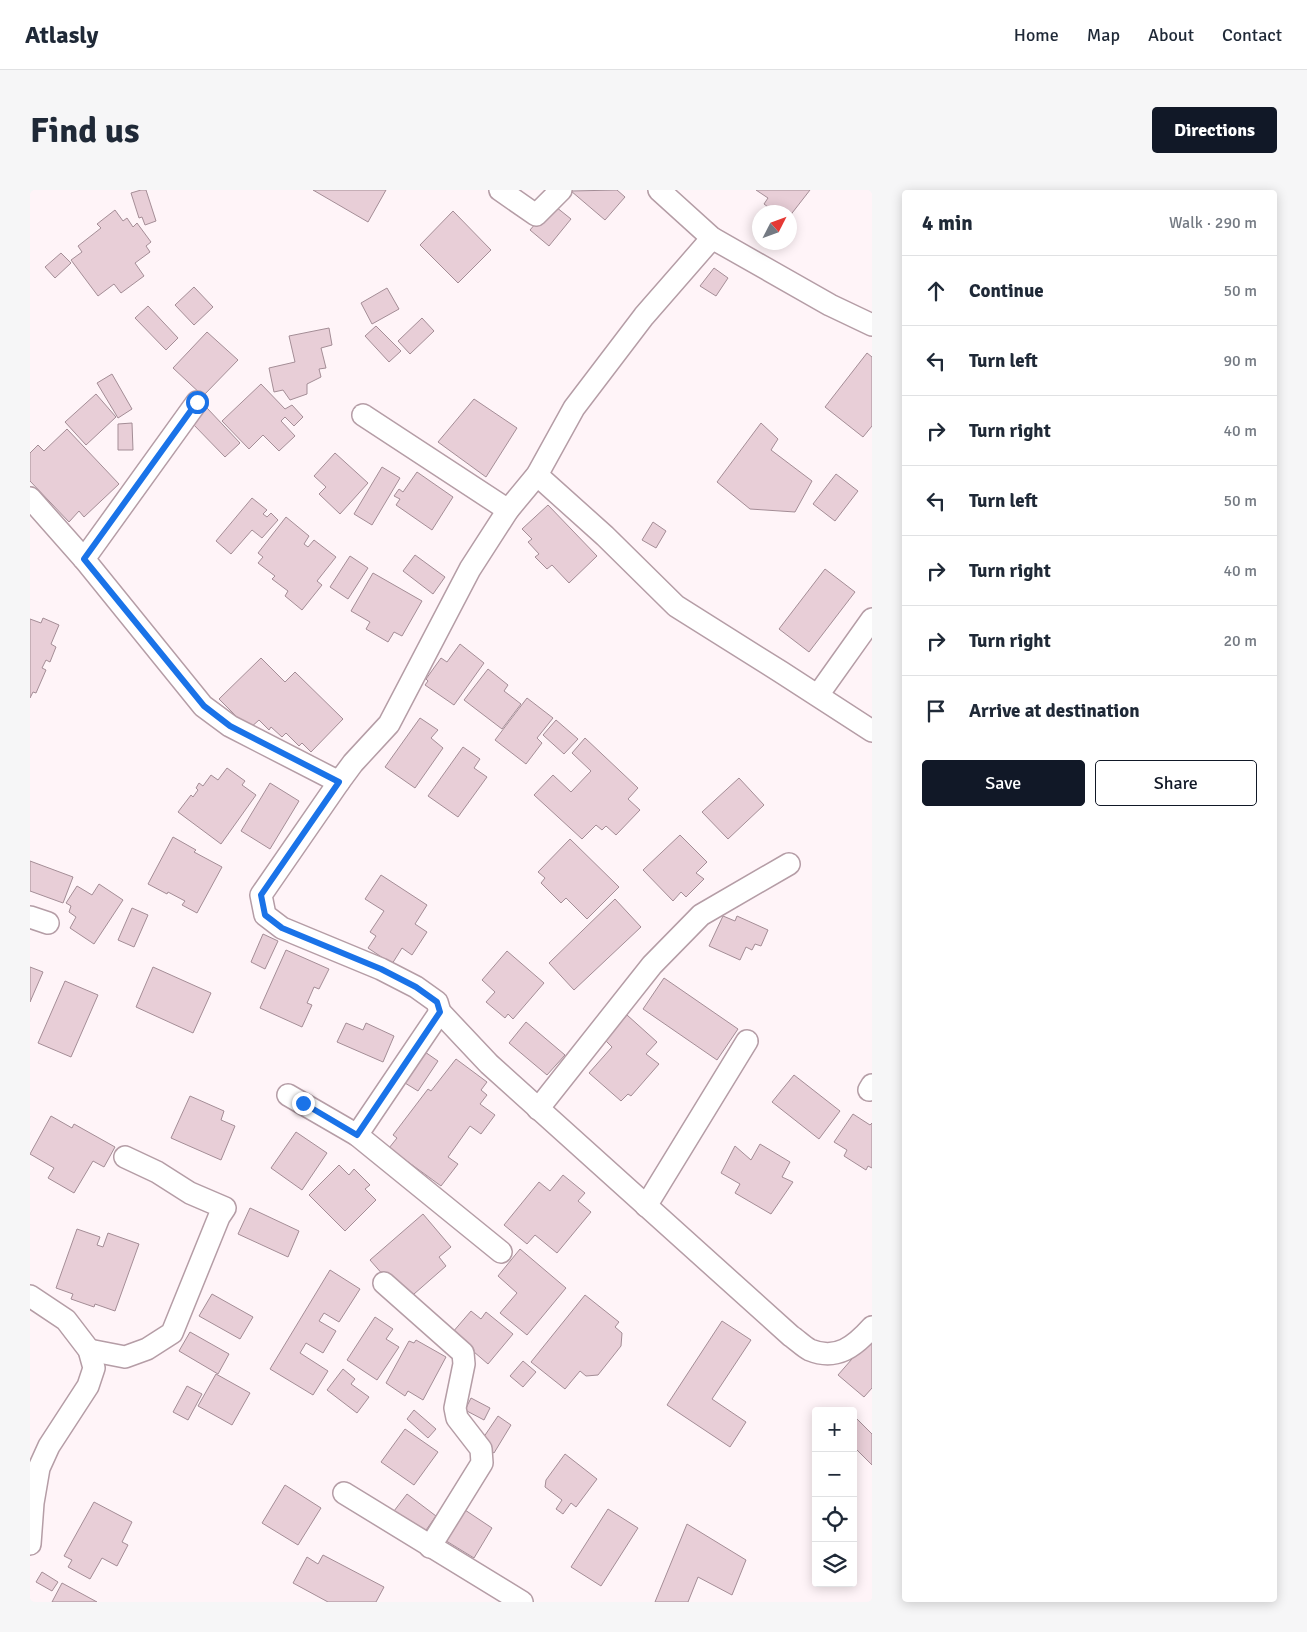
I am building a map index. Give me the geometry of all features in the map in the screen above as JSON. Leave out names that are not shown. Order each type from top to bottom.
[{"type":"street","points":[[500,190],[536,216],[561,190]]},
{"type":"street","points":[[659,190],[712,238],[872,326]]},
{"type":"street","points":[[712,238],[644,316],[574,408],[537,475],[508,510],[470,569],[389,724],[353,763],[261,895],[265,915],[282,928],[381,969],[416,987],[437,1002],[440,1012],[489,1064],[791,1336],[810,1350],[828,1354],[848,1350],[872,1327]]},
{"type":"street","points":[[84,559],[197,402]]},
{"type":"street","points":[[363,415],[508,510]]},
{"type":"street","points":[[537,475],[606,536],[676,606],[872,731]]},
{"type":"street","points":[[30,498],[84,559],[204,706],[230,726],[339,782]]},
{"type":"street","points":[[818,695],[872,619]]},
{"type":"street","points":[[538,1109],[652,965],[701,915],[789,864]]},
{"type":"street","points":[[357,1135],[440,1012]]},
{"type":"street","points":[[646,1206],[747,1041]]},
{"type":"street","points":[[288,1095],[357,1135],[501,1252]]},
{"type":"street","points":[[90,1350],[125,1357],[147,1349],[172,1333],[219,1217],[225,1208],[190,1193],[157,1172],[125,1157]]},
{"type":"street","points":[[384,1283],[463,1352],[464,1364],[455,1408],[457,1418],[481,1449],[482,1463],[430,1547]]},
{"type":"street","points":[[30,1296],[66,1320],[90,1350],[94,1368],[88,1386],[49,1446],[39,1468],[33,1503],[30,1544]]},
{"type":"street","points":[[344,1493],[522,1602]]},
{"type":"building","points":[[146,190],[156,221],[145,225],[142,217],[139,218],[131,193]]},
{"type":"building","points":[[313,190],[386,190],[368,222]]},
{"type":"building","points":[[617,190],[625,197],[605,220],[571,191]]},
{"type":"building","points":[[756,190],[810,190],[797,207],[797,205],[765,205],[764,204],[768,198]]},
{"type":"building","points":[[556,207],[571,219],[549,246],[530,230],[542,216]]},
{"type":"building","points":[[115,210],[123,221],[127,218],[133,227],[137,223],[151,242],[146,246],[150,252],[135,263],[144,276],[121,293],[114,284],[98,296],[71,260],[82,252],[78,246],[101,228],[97,224]]},
{"type":"building","points":[[453,211],[491,250],[458,283],[420,245]]},
{"type":"building","points":[[61,253],[71,263],[55,278],[45,267]]},
{"type":"building","points":[[714,268],[728,278],[716,296],[700,286]]},
{"type":"building","points":[[194,287],[213,307],[194,325],[175,305]]},
{"type":"building","points":[[387,288],[399,309],[372,324],[361,303]]},
{"type":"building","points":[[148,306],[178,338],[166,350],[135,318]]},
{"type":"building","points":[[422,318],[434,331],[410,354],[398,341]]},
{"type":"building","points":[[376,326],[401,351],[389,362],[365,336]]},
{"type":"building","points":[[329,328],[332,345],[321,348],[326,368],[319,369],[321,377],[307,384],[307,394],[290,400],[283,390],[274,392],[269,368],[295,362],[289,336]]},
{"type":"building","points":[[207,332],[238,360],[203,396],[173,368]]},
{"type":"building","points":[[867,353],[872,357],[872,426],[863,437],[825,407]]},
{"type":"building","points":[[112,374],[132,409],[118,418],[97,383]]},
{"type":"building","points":[[261,384],[285,409],[292,405],[303,417],[294,426],[285,417],[281,421],[295,436],[279,451],[263,435],[249,449],[222,421]]},
{"type":"building","points":[[96,394],[116,417],[86,445],[65,422]]},
{"type":"building","points":[[474,399],[517,428],[486,477],[438,442]]},
{"type":"building","points":[[207,408],[240,443],[225,457],[192,423]]},
{"type":"building","points":[[132,423],[133,450],[118,450],[118,424]]},
{"type":"building","points":[[761,423],[778,439],[771,450],[812,481],[795,512],[750,509],[717,482]]},
{"type":"building","points":[[67,429],[119,484],[84,517],[79,511],[69,522],[30,481],[30,453],[38,445],[44,451]]},
{"type":"building","points":[[335,453],[368,483],[340,514],[319,494],[326,487],[314,476]]},
{"type":"building","points":[[382,467],[400,478],[372,525],[354,514]]},
{"type":"building","points":[[417,472],[453,497],[432,530],[396,505],[400,499],[394,496],[399,489],[403,492]]},
{"type":"building","points":[[836,474],[858,491],[835,521],[813,504]]},
{"type":"building","points":[[252,498],[267,510],[263,514],[267,517],[271,513],[278,520],[262,538],[252,530],[231,554],[216,541]]},
{"type":"building","points":[[548,505],[597,556],[569,583],[552,565],[547,569],[535,557],[539,554],[528,542],[532,539],[522,529]]},
{"type":"building","points":[[286,517],[309,536],[304,544],[308,547],[314,540],[336,557],[317,581],[322,585],[302,610],[285,596],[288,591],[272,579],[275,576],[258,563],[263,557],[258,553]]},
{"type":"building","points":[[653,522],[666,531],[656,548],[642,540]]},
{"type":"building","points":[[415,555],[445,577],[433,594],[403,571]]},
{"type":"building","points":[[350,556],[368,568],[348,599],[330,587]]},
{"type":"building","points":[[825,569],[855,592],[809,652],[779,629]]},
{"type":"building","points":[[373,573],[422,601],[402,636],[394,632],[388,642],[366,629],[370,622],[351,611]]},
{"type":"building","points":[[43,618],[59,625],[51,644],[56,647],[50,662],[46,660],[42,668],[46,670],[36,693],[33,692],[30,698],[30,619],[41,623]]},
{"type":"building","points":[[460,644],[484,663],[454,705],[425,685],[428,681],[426,679],[441,658],[447,662]]},
{"type":"building","points":[[261,658],[285,682],[295,672],[343,719],[311,752],[302,743],[299,746],[286,733],[282,737],[271,727],[269,730],[259,720],[249,729],[219,699]]},
{"type":"building","points":[[488,669],[508,685],[504,691],[521,704],[502,729],[464,700]]},
{"type":"building","points":[[527,698],[553,718],[537,738],[542,743],[526,764],[495,740]]},
{"type":"building","points":[[420,718],[438,730],[431,738],[443,748],[415,788],[385,767]]},
{"type":"building","points":[[556,720],[578,739],[564,754],[543,735]]},
{"type":"building","points":[[585,738],[638,788],[628,799],[640,810],[616,835],[606,826],[602,830],[596,825],[582,839],[534,795],[553,775],[571,792],[591,771],[572,753]]},
{"type":"building","points":[[463,747],[480,759],[474,768],[487,777],[458,817],[428,796]]},
{"type":"building","points":[[227,768],[245,781],[242,785],[256,795],[221,844],[178,812],[191,795],[193,797],[198,790],[196,788],[199,783],[203,786],[211,775],[218,780]]},
{"type":"building","points":[[739,778],[764,805],[728,839],[702,812]]},
{"type":"building","points":[[270,783],[299,801],[270,849],[241,831]]},
{"type":"building","points":[[680,835],[707,862],[696,873],[704,879],[686,897],[681,892],[673,901],[643,870]]},
{"type":"building","points":[[173,837],[196,850],[194,852],[222,867],[197,913],[182,905],[185,901],[148,884]]},
{"type":"building","points":[[570,839],[619,887],[587,919],[566,898],[561,903],[541,883],[545,878],[538,872]]},
{"type":"building","points":[[30,861],[73,877],[63,903],[30,891]]},
{"type":"building","points":[[381,875],[427,905],[415,924],[427,932],[412,955],[402,948],[392,964],[368,948],[376,936],[370,932],[384,911],[365,899]]},
{"type":"building","points":[[99,884],[123,900],[94,944],[70,928],[76,917],[69,912],[71,906],[66,903],[77,886],[92,895]]},
{"type":"building","points":[[615,899],[641,927],[574,990],[549,963]]},
{"type":"building","points":[[132,908],[148,915],[134,947],[118,940]]},
{"type":"building","points":[[723,916],[735,921],[737,916],[768,930],[761,946],[755,944],[752,950],[746,947],[740,960],[709,946]]},
{"type":"building","points":[[263,934],[278,941],[265,969],[251,962]]},
{"type":"building","points":[[286,950],[329,969],[319,989],[314,987],[307,1003],[312,1005],[302,1027],[260,1008]]},
{"type":"building","points":[[507,951],[544,983],[513,1019],[508,1014],[505,1018],[486,1002],[495,992],[482,980]]},
{"type":"building","points":[[30,967],[43,972],[30,1002]]},
{"type":"building","points":[[153,967],[211,993],[193,1033],[136,1007]]},
{"type":"building","points":[[664,978],[738,1029],[717,1060],[643,1009]]},
{"type":"building","points":[[65,981],[98,995],[71,1057],[38,1043]]},
{"type":"building","points":[[627,1015],[657,1042],[646,1054],[659,1064],[631,1096],[628,1094],[621,1101],[589,1073],[612,1047],[605,1040]]},
{"type":"building","points":[[526,1022],[565,1055],[547,1075],[509,1043]]},
{"type":"building","points":[[346,1023],[363,1030],[366,1023],[394,1036],[383,1062],[337,1042]]},
{"type":"building","points":[[425,1052],[438,1061],[418,1091],[405,1083]]},
{"type":"building","points":[[456,1059],[487,1082],[481,1090],[487,1095],[480,1104],[495,1115],[481,1134],[470,1126],[448,1157],[458,1164],[441,1186],[389,1148],[397,1138],[393,1135],[428,1089],[431,1091]]},
{"type":"building","points":[[794,1075],[840,1111],[819,1139],[772,1102]]},
{"type":"building","points":[[190,1096],[224,1111],[221,1120],[235,1126],[221,1160],[171,1138]]},
{"type":"building","points":[[853,1114],[870,1125],[872,1123],[872,1168],[868,1166],[866,1170],[844,1156],[847,1150],[834,1142]]},
{"type":"building","points":[[51,1116],[72,1128],[74,1124],[115,1147],[104,1167],[93,1161],[74,1193],[48,1178],[54,1168],[30,1154]]},
{"type":"building","points":[[296,1132],[327,1153],[302,1190],[271,1168]]},
{"type":"building","points":[[760,1144],[790,1162],[782,1177],[793,1182],[771,1214],[735,1193],[740,1184],[721,1173],[735,1146],[751,1160]]},
{"type":"building","points":[[339,1165],[349,1175],[354,1169],[370,1185],[365,1189],[376,1200],[345,1231],[309,1195]]},
{"type":"building","points":[[563,1175],[585,1193],[578,1201],[591,1212],[557,1253],[535,1235],[527,1244],[504,1225],[539,1182],[550,1191]]},
{"type":"building","points":[[250,1208],[299,1231],[288,1257],[238,1234]]},
{"type":"building","points":[[423,1214],[451,1247],[439,1257],[446,1266],[406,1301],[370,1260]]},
{"type":"building","points":[[77,1229],[100,1237],[97,1245],[103,1247],[108,1233],[139,1244],[115,1311],[95,1304],[94,1307],[71,1299],[73,1294],[56,1288]]},
{"type":"building","points":[[520,1249],[566,1288],[527,1335],[500,1313],[517,1293],[498,1276]]},
{"type":"building","points":[[330,1270],[360,1289],[339,1322],[324,1313],[319,1321],[336,1331],[323,1353],[306,1343],[300,1353],[328,1371],[313,1395],[270,1369]]},
{"type":"building","points":[[212,1294],[253,1317],[240,1339],[199,1316]]},
{"type":"building","points":[[585,1295],[619,1322],[615,1327],[622,1333],[621,1346],[598,1375],[586,1376],[580,1371],[565,1389],[531,1362]]},
{"type":"building","points":[[471,1311],[481,1319],[486,1312],[513,1334],[488,1364],[452,1333]]},
{"type":"building","points":[[375,1317],[393,1329],[386,1339],[399,1347],[377,1380],[347,1360]]},
{"type":"building","points":[[722,1321],[751,1340],[712,1399],[746,1422],[730,1447],[667,1405]]},
{"type":"building","points":[[190,1332],[229,1354],[218,1374],[179,1351]]},
{"type":"building","points":[[872,1336],[872,1388],[864,1397],[838,1375]]},
{"type":"building","points":[[416,1340],[446,1357],[423,1400],[408,1391],[405,1396],[386,1383],[409,1341],[414,1343]]},
{"type":"building","points":[[523,1361],[536,1372],[523,1387],[510,1376]]},
{"type":"building","points":[[343,1369],[355,1379],[351,1384],[369,1397],[357,1413],[327,1390]]},
{"type":"building","points":[[216,1374],[250,1393],[232,1425],[198,1406]]},
{"type":"building","points":[[187,1386],[202,1394],[188,1420],[173,1412]]},
{"type":"building","points":[[471,1398],[490,1408],[484,1420],[465,1410]]},
{"type":"building","points":[[414,1410],[436,1429],[428,1438],[407,1419]]},
{"type":"building","points":[[498,1416],[511,1425],[494,1453],[479,1444]]},
{"type":"building","points":[[857,1419],[872,1434],[872,1465],[857,1450]]},
{"type":"building","points":[[405,1429],[438,1452],[414,1485],[381,1462]]},
{"type":"building","points":[[565,1454],[597,1479],[576,1507],[571,1503],[563,1514],[556,1509],[562,1500],[545,1487],[546,1480]]},
{"type":"building","points":[[285,1485],[321,1508],[298,1545],[262,1523]]},
{"type":"building","points":[[407,1494],[436,1516],[424,1533],[394,1511]]},
{"type":"building","points":[[94,1502],[132,1522],[122,1542],[128,1545],[117,1566],[102,1558],[90,1579],[68,1567],[72,1560],[64,1556]]},
{"type":"building","points":[[462,1508],[492,1528],[474,1558],[443,1539]]},
{"type":"building","points":[[608,1509],[638,1528],[601,1586],[571,1567]]},
{"type":"building","points":[[687,1524],[746,1560],[732,1595],[698,1577],[688,1602],[655,1602]]},
{"type":"building","points":[[323,1555],[384,1587],[376,1602],[328,1602],[293,1583],[307,1557],[318,1564]]},
{"type":"building","points":[[42,1572],[58,1582],[52,1591],[36,1582]]},
{"type":"building","points":[[62,1583],[97,1602],[52,1602]]},
{"type":"route","points":[[197,402],[84,559],[204,706],[230,726],[339,782],[261,895],[265,915],[282,928],[381,969],[416,987],[437,1002],[440,1012],[357,1135],[303,1103]]}]
